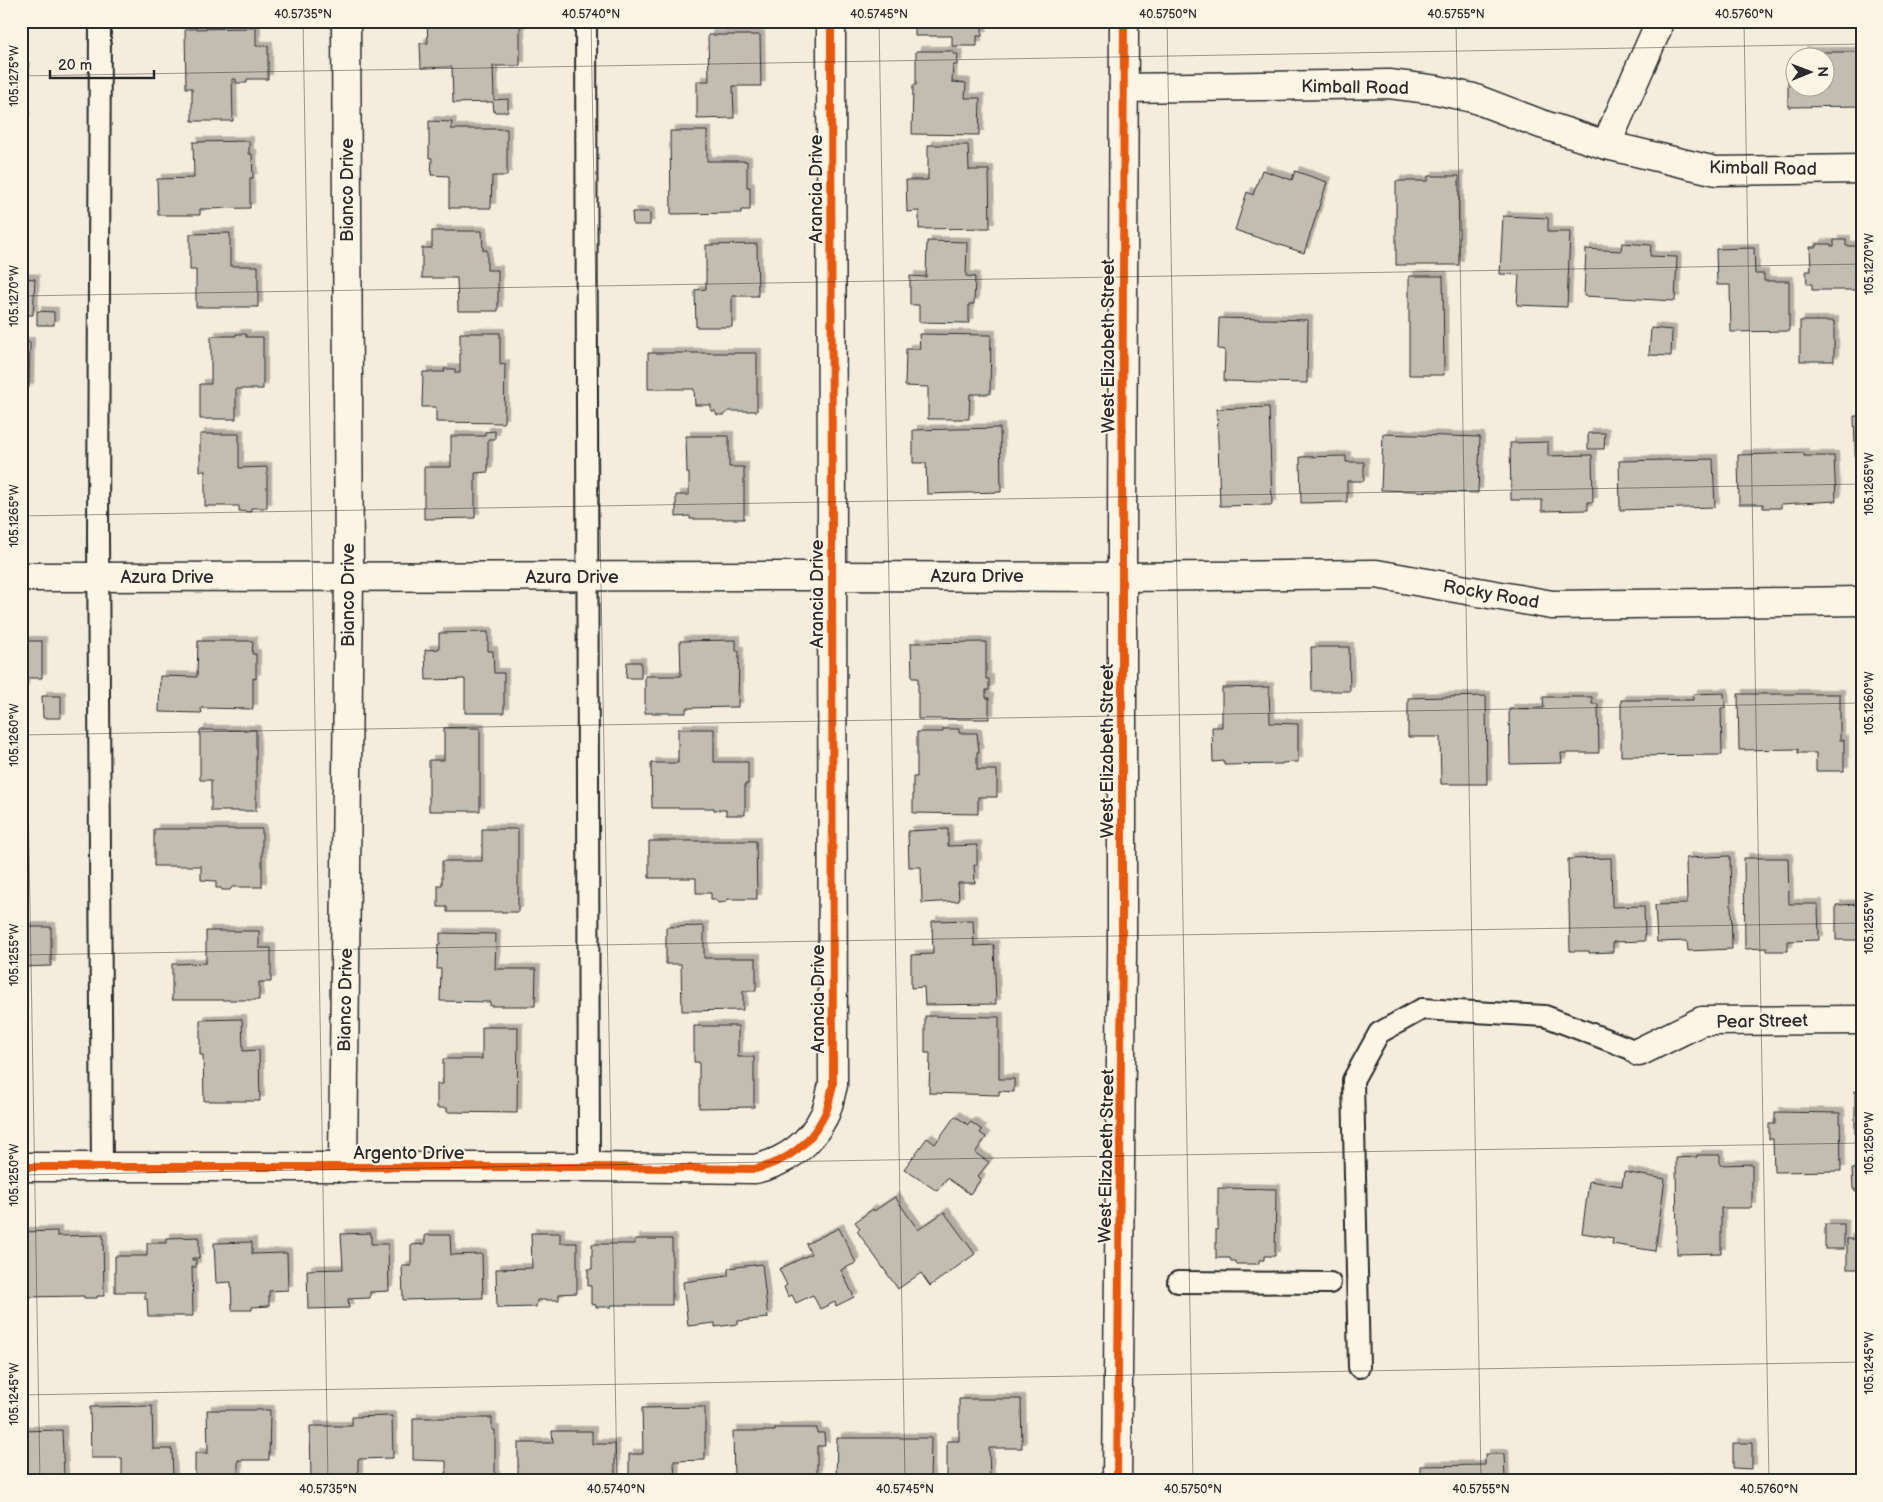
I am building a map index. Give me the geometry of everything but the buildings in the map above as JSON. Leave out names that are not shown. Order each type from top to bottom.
[{"type":"street","name":"Bianco Drive","points":[[343,1168],[349,576],[346,21]]},
{"type":"street","name":"Arancia Drive","points":[[793,1154],[811,1137],[825,1114],[833,1085],[831,21]]},
{"type":"street","name":"West Elizabeth Street","points":[[1117,1481],[1122,980],[1124,21]]},
{"type":"street","points":[[1606,145],[1657,29]]},
{"type":"street","name":"Kimball Road","points":[[1124,88],[1389,84],[1437,90],[1473,98],[1606,145],[1716,171],[1862,169]]},
{"type":"street","name":"Rocky Road","points":[[1122,577],[1376,574],[1552,605],[1862,601]]},
{"type":"street","name":"Azura Drive","points":[[21,577],[1122,577]]},
{"type":"street","name":"Pear Street","points":[[1639,1052],[1702,1021],[1862,1020]]},
{"type":"street","name":"Argento Drive","points":[[21,1167],[589,1167],[755,1169],[770,1165],[793,1154]]},
{"type":"lane","points":[[100,21],[98,577],[102,1168]]},
{"type":"lane","points":[[586,21],[589,1167]]},
{"type":"lane","points":[[1359,1367],[1353,1080],[1379,1032],[1422,1009],[1545,1016],[1639,1052]]},
{"type":"lane","points":[[1178,1282],[1330,1283]]},
{"type":"cycle path","points":[[21,1167],[589,1167],[755,1169],[787,1157],[812,1135],[827,1109],[833,1085],[831,21]]},
{"type":"cycle path","points":[[1117,1481],[1122,950],[1124,21]]}]
